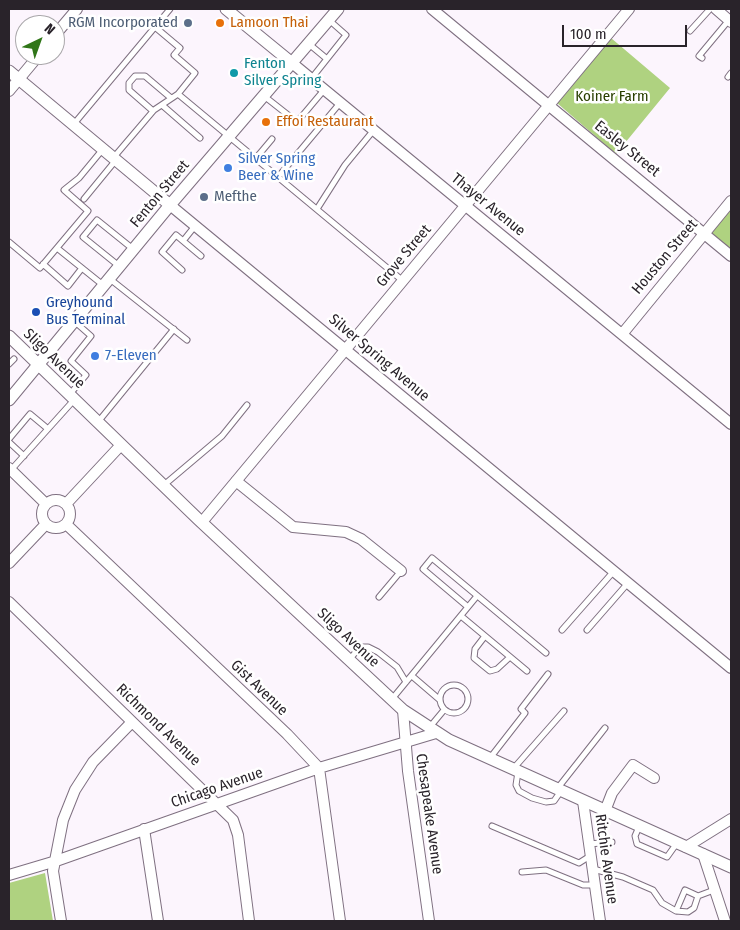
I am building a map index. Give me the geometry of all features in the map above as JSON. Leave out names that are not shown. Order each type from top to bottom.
[{"type":"street","points":[[65,23],[77,9]]},
{"type":"street","name":"Thayer Avenue","points":[[226,9],[731,424]]},
{"type":"street","name":"Fenton Street","points":[[9,400],[170,205],[338,9]]},
{"type":"street","name":"Easley Street","points":[[432,9],[629,169],[731,256]]},
{"type":"street","name":"Grove Street","points":[[202,522],[629,9]]},
{"type":"street","points":[[716,9],[730,21]]},
{"type":"street","points":[[9,91],[31,65]]},
{"type":"street","name":"Silver Spring Avenue","points":[[9,70],[731,668]]},
{"type":"street","name":"Houston Street","points":[[622,333],[731,201]]},
{"type":"street","name":"Sligo Avenue","points":[[9,336],[202,522],[403,710],[432,731],[605,811],[731,866]]},
{"type":"street","points":[[66,504],[121,445]]},
{"type":"street","points":[[10,469],[46,504]]},
{"type":"street","points":[[236,481],[294,527],[346,532],[361,538],[401,571]]},
{"type":"street","points":[[54,500],[66,504],[70,517],[66,524],[53,528],[46,524],[42,512],[46,504],[54,500]]},
{"type":"street","points":[[9,563],[46,524]]},
{"type":"street","name":"Gist Avenue","points":[[66,524],[287,734],[319,768]]},
{"type":"street","name":"Richmond Avenue","points":[[9,602],[218,803],[233,820],[238,835],[250,921]]},
{"type":"street","name":"Chesapeake Avenue","points":[[403,710],[405,742],[429,921]]},
{"type":"street","points":[[61,921],[53,871],[63,820],[75,790],[93,762],[132,722]]},
{"type":"street","name":"Chicago Avenue","points":[[9,875],[56,861],[319,768],[405,742],[432,731]]},
{"type":"street","points":[[605,811],[612,793],[633,765],[654,778]]},
{"type":"street","points":[[319,768],[340,921]]},
{"type":"street","name":"Ritchie Avenue","points":[[583,801],[600,921]]},
{"type":"street","points":[[682,845],[731,819]]},
{"type":"street","points":[[144,829],[158,921]]},
{"type":"street","points":[[703,854],[725,921]]},
{"type":"lane","points":[[73,124],[170,9]]},
{"type":"lane","points":[[690,32],[710,9]]},
{"type":"lane","points":[[311,79],[346,36],[328,20]]},
{"type":"lane","points":[[702,58],[699,56],[730,21]]},
{"type":"lane","points":[[84,199],[153,111],[178,94],[195,73],[174,55],[180,48],[155,27]]},
{"type":"lane","points":[[308,43],[327,60]]},
{"type":"lane","points":[[153,111],[129,90],[129,83],[135,76],[145,76],[171,98]]},
{"type":"lane","points":[[264,95],[297,122],[324,90]]},
{"type":"lane","points":[[178,94],[403,281]]},
{"type":"lane","points":[[278,177],[340,103]]},
{"type":"lane","points":[[162,105],[200,138]]},
{"type":"lane","points":[[317,209],[345,165],[373,131]]},
{"type":"lane","points":[[256,158],[272,139]]},
{"type":"lane","points":[[9,242],[40,268],[88,211],[64,190],[79,178],[103,149]]},
{"type":"lane","points":[[120,266],[83,237],[97,220],[134,249]]},
{"type":"lane","points":[[183,241],[195,226]]},
{"type":"lane","points":[[182,270],[162,252],[176,235],[200,256]]},
{"type":"lane","points":[[57,248],[82,268],[107,282],[187,340]]},
{"type":"lane","points":[[43,264],[68,286],[82,268]]},
{"type":"lane","points":[[10,469],[48,429],[86,375],[71,361],[91,336],[74,321]]},
{"type":"lane","points":[[97,422],[174,329]]},
{"type":"lane","points":[[9,364],[14,359]]},
{"type":"lane","points":[[164,485],[222,436],[246,405]]},
{"type":"lane","points":[[24,456],[9,440],[30,414],[48,429]]},
{"type":"lane","points":[[468,607],[422,569],[432,558],[546,652]]},
{"type":"lane","points":[[379,597],[401,571]]},
{"type":"lane","points":[[562,630],[614,571]]},
{"type":"lane","points":[[587,630],[628,583]]},
{"type":"lane","points":[[392,700],[477,596]]},
{"type":"lane","points":[[461,616],[527,671]]},
{"type":"lane","points":[[485,636],[475,649],[474,658],[490,671],[497,669],[510,656]]},
{"type":"lane","points":[[349,660],[360,647],[378,652],[397,667],[406,682]]},
{"type":"lane","points":[[489,758],[525,713],[521,709],[548,674]]},
{"type":"lane","points":[[412,676],[440,700],[444,710]]},
{"type":"lane","points":[[440,700],[440,695],[447,687],[457,686],[466,692],[468,698],[464,708],[455,713],[444,710]]},
{"type":"lane","points":[[432,731],[444,710]]},
{"type":"lane","points":[[564,711],[516,770],[516,785],[519,791],[532,798],[546,802],[554,800],[559,790],[605,728]]},
{"type":"lane","points":[[492,826],[579,863],[591,856]]},
{"type":"lane","points":[[639,826],[635,836],[638,844],[667,857],[682,845]]},
{"type":"lane","points":[[589,844],[612,842]]},
{"type":"lane","points":[[592,869],[623,878],[653,890],[662,903],[676,911],[688,912],[694,908],[698,896]]},
{"type":"lane","points":[[522,872],[546,870],[583,885],[595,885]]},
{"type":"lane","points":[[676,911],[685,890],[698,896],[714,890]]},
{"type":"green space","name":"Koiner Farm","points":[[611,38],[670,88],[616,154],[557,103]]},
{"type":"green space","points":[[731,207],[731,250],[710,232]]},
{"type":"green space","points":[[45,873],[53,921],[9,921],[9,883]]},
{"type":"place","name":"RGM Incorporated","points":[[188,23]]},
{"type":"place","name":"Lamoon Thai","points":[[220,23]]},
{"type":"place","name":"Fenton Silver Spring","points":[[234,73]]},
{"type":"place","name":"Effoi Restaurant","points":[[266,122]]},
{"type":"place","name":"Silver Spring Beer & Wine","points":[[228,168]]},
{"type":"place","name":"Mefthe","points":[[204,197]]},
{"type":"place","name":"Greyhound Bus Terminal","points":[[36,312]]},
{"type":"place","name":"7-Eleven","points":[[95,356]]}]
